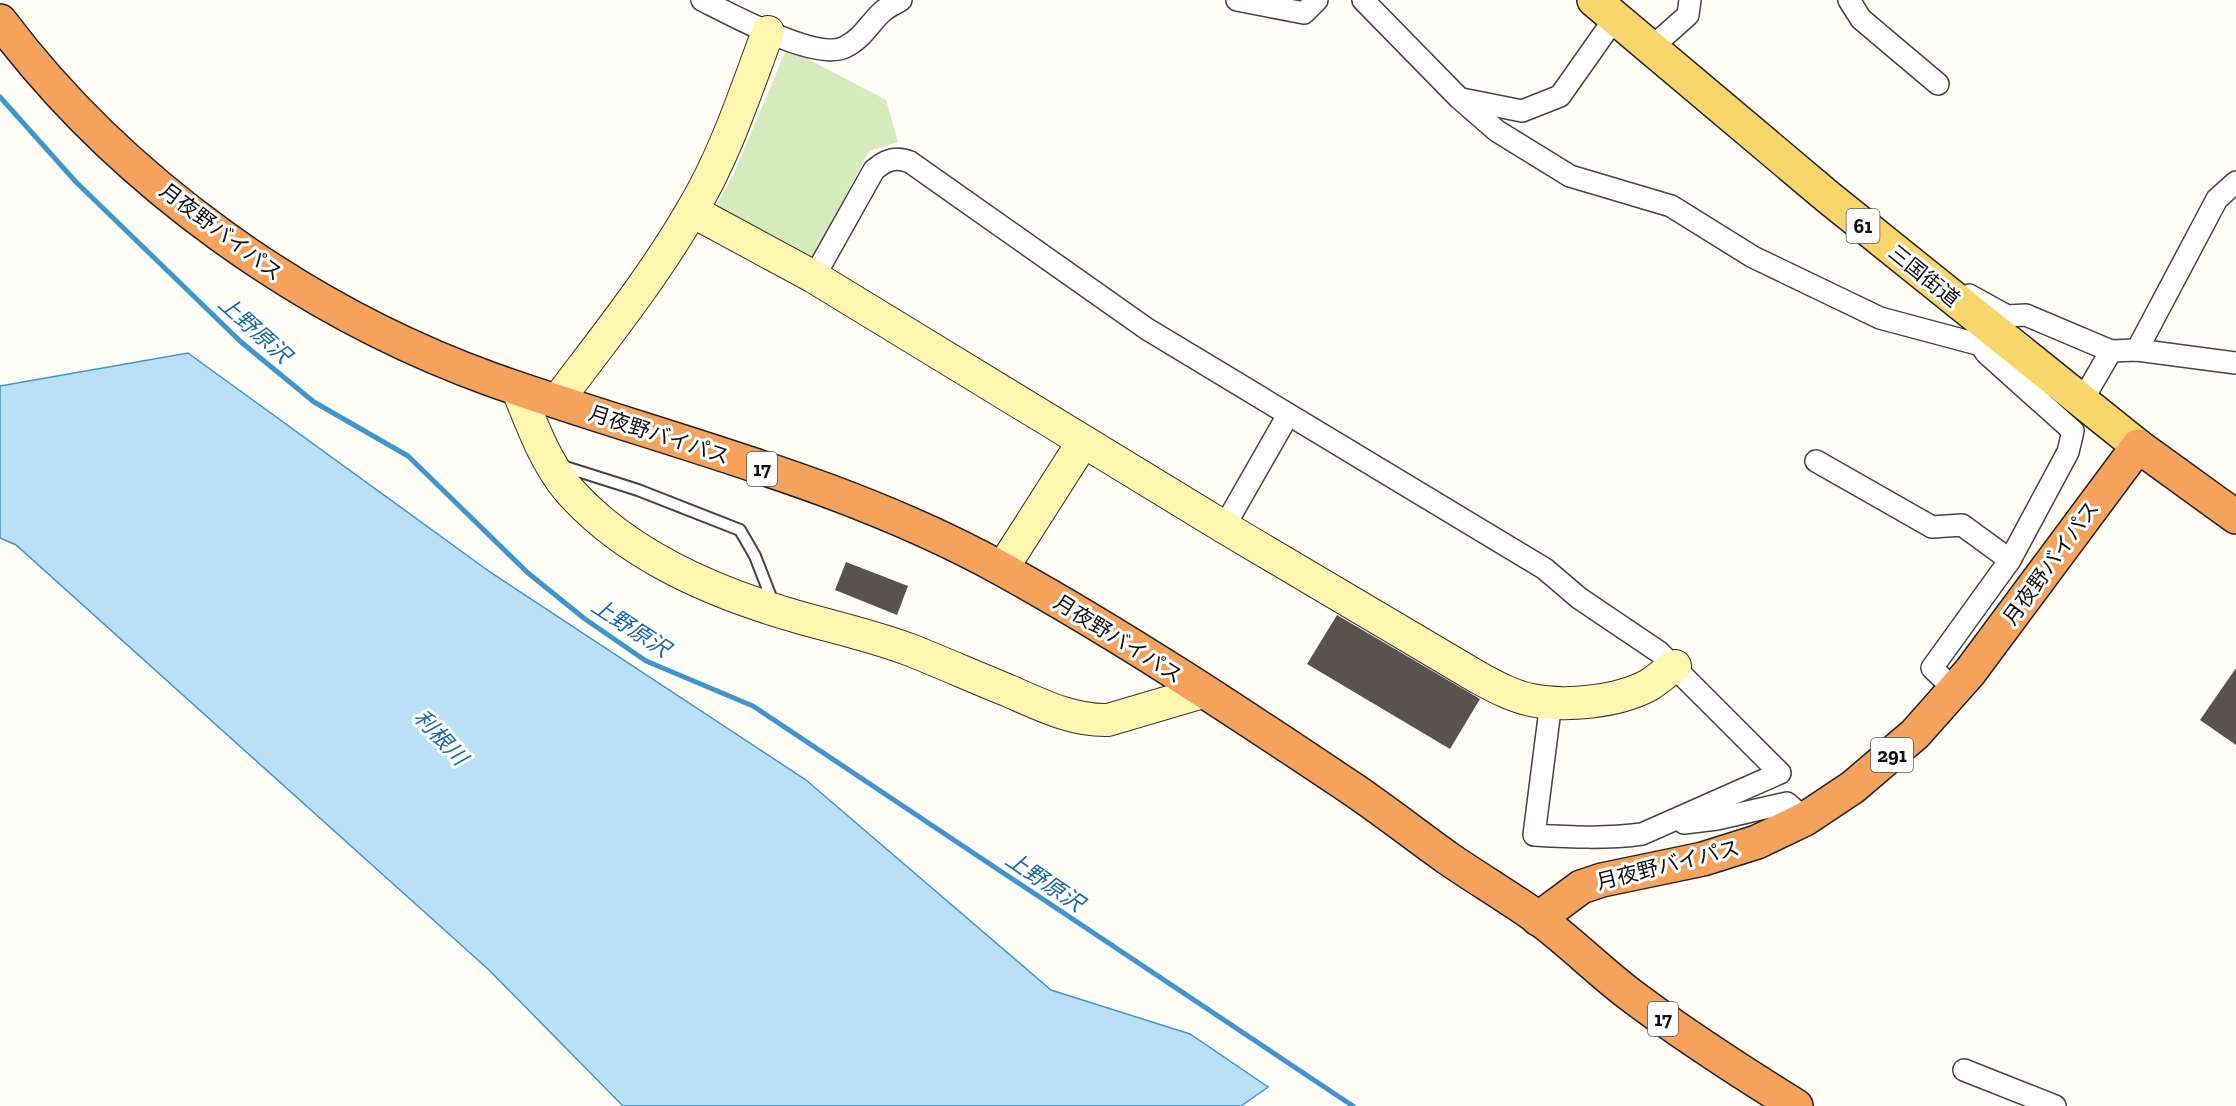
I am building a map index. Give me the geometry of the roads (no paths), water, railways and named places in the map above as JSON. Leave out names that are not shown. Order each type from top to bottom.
[{"type":"highway","name":"月夜野バイパス","points":[[0,21],[78,112],[123,155],[188,209],[266,267],[334,308],[380,333],[479,375],[853,501],[958,546],[1076,612],[1203,692],[1357,792],[1538,919],[1581,887],[1625,874],[1703,859],[1757,842],[1805,819],[1853,787],[1915,734],[1954,689],[2004,628],[2068,538],[2138,446]]},
{"type":"highway","name":"三国街道","points":[[2138,446],[2236,517]]},
{"type":"highway","name":"17","points":[[1538,919],[1629,994],[1694,1042],[1796,1106]]},
{"type":"main road","name":"三国街道","points":[[1605,9],[1937,287],[1987,338],[2082,401],[2138,446]]},
{"type":"street","points":[[702,0],[768,32],[819,50],[831,51],[843,49],[861,37],[883,10],[902,0]]},
{"type":"street","points":[[1237,0],[1304,13],[1317,0]]},
{"type":"street","points":[[1363,0],[1459,98],[1497,131],[1570,176],[1671,206],[1753,257],[1880,318],[1987,338],[1986,353],[2073,431],[2068,452],[2010,560],[1932,668],[1954,689]]},
{"type":"street","points":[[1651,48],[1688,15],[1690,0]]},
{"type":"street","points":[[1849,0],[1861,19],[1938,84]]},
{"type":"street","points":[[1459,98],[1522,111],[1560,96],[1605,9]]},
{"type":"street","points":[[557,401],[653,273],[692,211],[721,156],[768,32]]},
{"type":"street","points":[[814,277],[874,170],[889,160],[903,159],[1147,329],[1545,569],[1579,598],[1659,652],[1780,773],[1642,834],[1621,837],[1534,835],[1551,702]]},
{"type":"street","points":[[2137,350],[2217,199],[2236,182]]},
{"type":"street","points":[[692,211],[814,277],[1224,527],[1508,693],[1531,700],[1551,702],[1605,699],[1648,685],[1675,666]]},
{"type":"street","points":[[1937,287],[1955,287],[2007,316],[2026,315],[2111,351],[2137,350],[2236,363]]},
{"type":"street","points":[[2082,401],[2111,351]]},
{"type":"street","points":[[517,388],[539,440],[568,488],[626,541],[699,581],[776,611],[909,650],[1077,718],[1108,720],[1203,692]]},
{"type":"street","points":[[1224,527],[1288,415]]},
{"type":"street","points":[[1002,569],[1083,442]]},
{"type":"street","points":[[1816,461],[1932,527],[1962,525],[2010,560]]},
{"type":"street","points":[[1664,825],[1717,819],[1786,803],[1805,819]]},
{"type":"street","points":[[1964,1070],[2055,1106]]},
{"type":"lane","points":[[552,463],[638,490],[740,530],[755,556],[776,611]]},
{"type":"water","name":"利根川","points":[[188,353],[490,572],[806,780],[1051,990],[1190,1034],[1268,1087],[1241,1106],[623,1106],[489,970],[16,545],[0,538],[0,386]]},
{"type":"waterway","name":"上野原沢","points":[[0,97],[76,182],[241,342],[314,402],[408,456],[528,573],[585,619],[646,661],[753,706],[1353,1106]]}]
